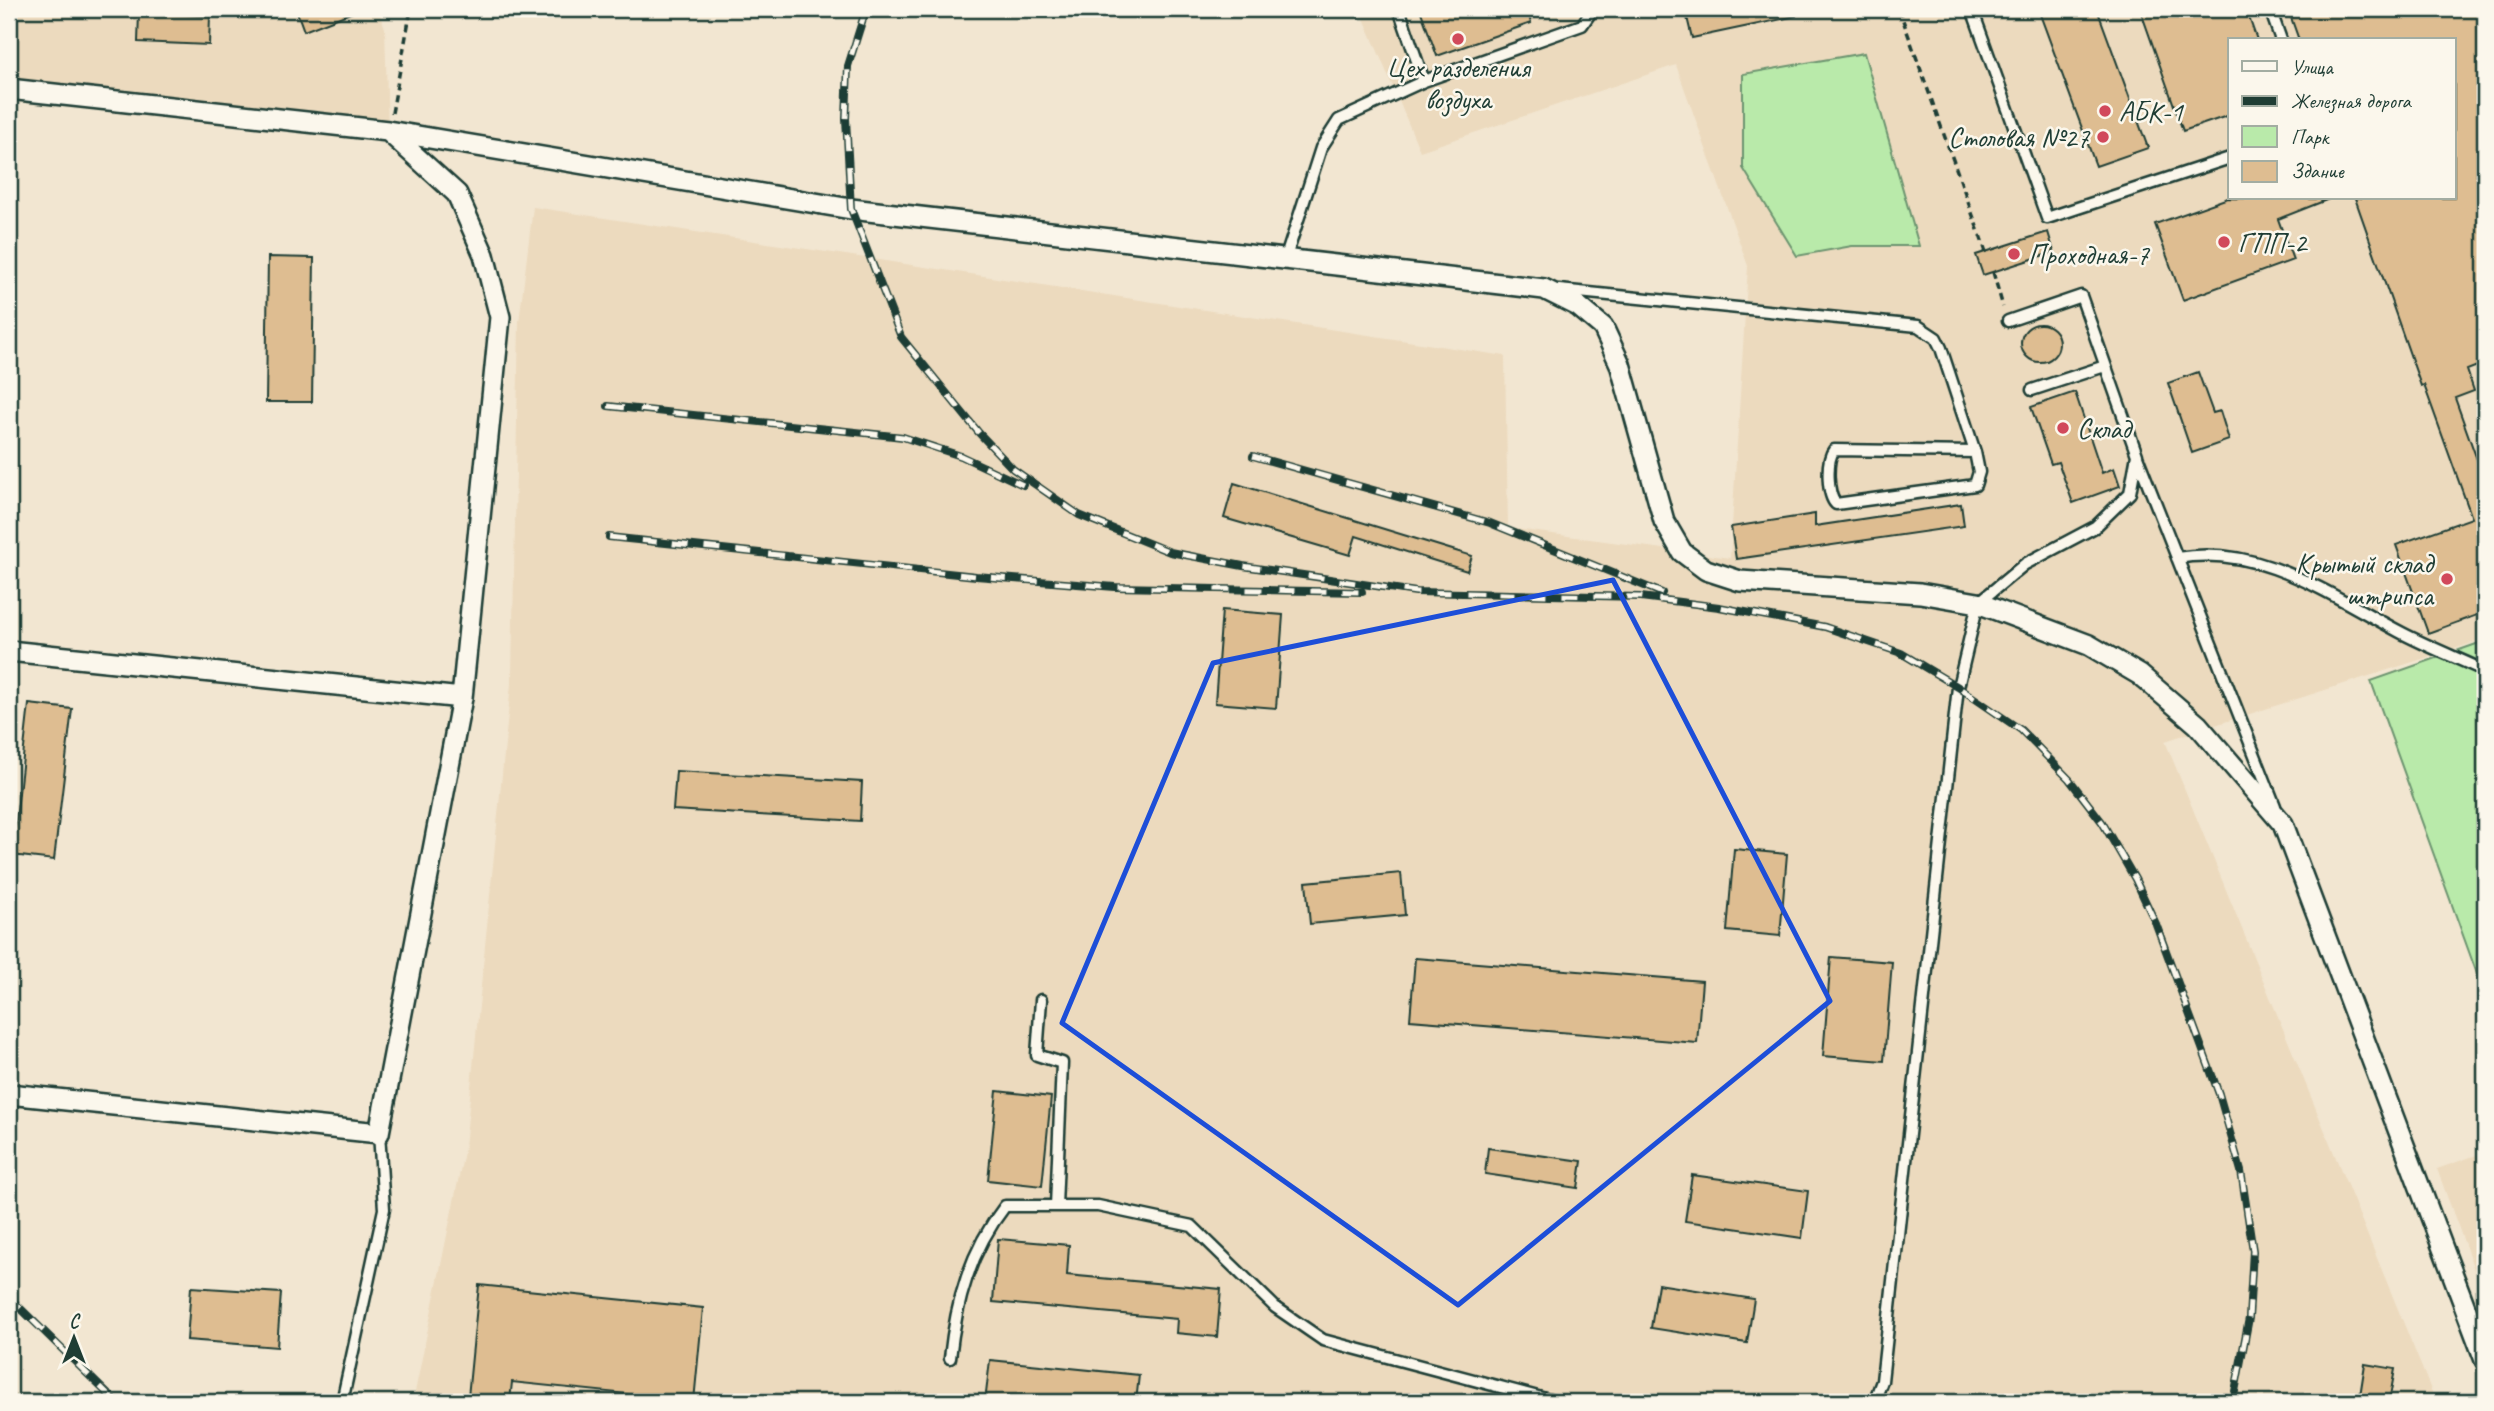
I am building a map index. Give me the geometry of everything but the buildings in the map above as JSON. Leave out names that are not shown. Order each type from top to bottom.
[{"type":"street","points":[[9,89],[388,131],[851,209],[1286,257],[1544,289],[1578,306],[1603,327],[1620,364],[1664,521],[1682,552],[1706,570],[1740,581],[1920,593],[1978,603],[2090,645],[2140,675],[2199,725],[2283,824],[2482,1340],[2485,1360]]},
{"type":"street","points":[[9,1094],[379,1133],[461,698],[500,317],[484,255],[457,194],[388,131]]},
{"type":"street","points":[[9,651],[461,698]]},
{"type":"lane","points":[[1399,9],[1424,81]]},
{"type":"lane","points":[[1286,257],[1321,148],[1339,120],[1424,81],[1582,25],[1593,9]]},
{"type":"lane","points":[[1972,9],[2047,218],[2228,159]]},
{"type":"lane","points":[[2270,9],[2280,38]]},
{"type":"lane","points":[[1544,289],[1918,326],[1936,338],[1975,452],[1979,472],[1975,485],[1836,504],[1831,498],[1830,456],[1834,450],[1975,452]]},
{"type":"lane","points":[[2008,321],[2081,296],[2137,455],[2283,824]]},
{"type":"lane","points":[[2032,390],[2105,366]]},
{"type":"lane","points":[[1874,1402],[1882,1381],[1958,687],[1978,603],[2025,564],[2095,527],[2130,493],[2137,455]]},
{"type":"lane","points":[[2177,558],[2226,555],[2257,560],[2287,572],[2412,638],[2485,671]]},
{"type":"lane","points":[[1041,1000],[1037,1055],[1062,1063],[1056,1206]]},
{"type":"lane","points":[[342,1402],[384,1209],[379,1133]]},
{"type":"lane","points":[[950,1358],[956,1307],[986,1230],[1005,1206],[1098,1206],[1192,1226],[1275,1307],[1323,1340],[1557,1402]]},
{"type":"path","points":[[388,131],[411,9]]},
{"type":"path","points":[[1899,9],[1986,252]]},
{"type":"path","points":[[1993,272],[2008,321]]},
{"type":"highlighted area","points":[[1613,580],[1830,1001],[1458,1305],[1062,1023],[1213,663]]},
{"type":"shaded area","points":[[9,9],[378,9],[385,28],[388,131],[9,89]]},
{"type":"shaded area","points":[[1360,9],[2485,9],[2485,639],[2165,741],[2436,1402],[413,1402],[465,1147],[512,674],[519,322],[533,207],[1505,356],[1508,528],[1730,558],[1748,266],[1676,65],[1420,151]]},
{"type":"shaded area","points":[[2485,1152],[2485,1299],[2437,1169]]},
{"type":"green space","points":[[1864,53],[1919,246],[1852,246],[1797,256],[1743,168],[1743,74]]},
{"type":"green space","points":[[2485,641],[2485,996],[2371,681]]},
{"type":"railway","points":[[866,9],[848,66],[846,119],[851,209],[901,337],[979,433],[1013,469],[1079,515],[1170,552],[1243,566],[1416,592],[1641,597],[1719,607],[1825,627],[1901,653],[1958,687],[2021,730],[2069,779],[2102,822],[2135,879],[2156,924],[2219,1094],[2241,1171],[2253,1251],[2249,1318],[2233,1402]]},
{"type":"railway","points":[[608,406],[903,437],[961,456],[1023,485]]},
{"type":"railway","points":[[1253,456],[1490,523],[1662,593]]},
{"type":"railway","points":[[609,537],[976,576],[1115,587],[1362,592]]},
{"type":"railway","points":[[9,1297],[116,1402]]},
{"type":"place","name":"Цех разделения воздуха","points":[[1458,39]]},
{"type":"place","name":"АБК-1","points":[[2105,111]]},
{"type":"place","name":"Столовая №27","points":[[2103,137]]},
{"type":"place","name":"ГПП-2","points":[[2224,242]]},
{"type":"place","name":"Проходная-7","points":[[2014,254]]},
{"type":"place","name":"Склад","points":[[2063,428]]},
{"type":"place","name":"Крытый склад штрипса","points":[[2447,579]]}]
